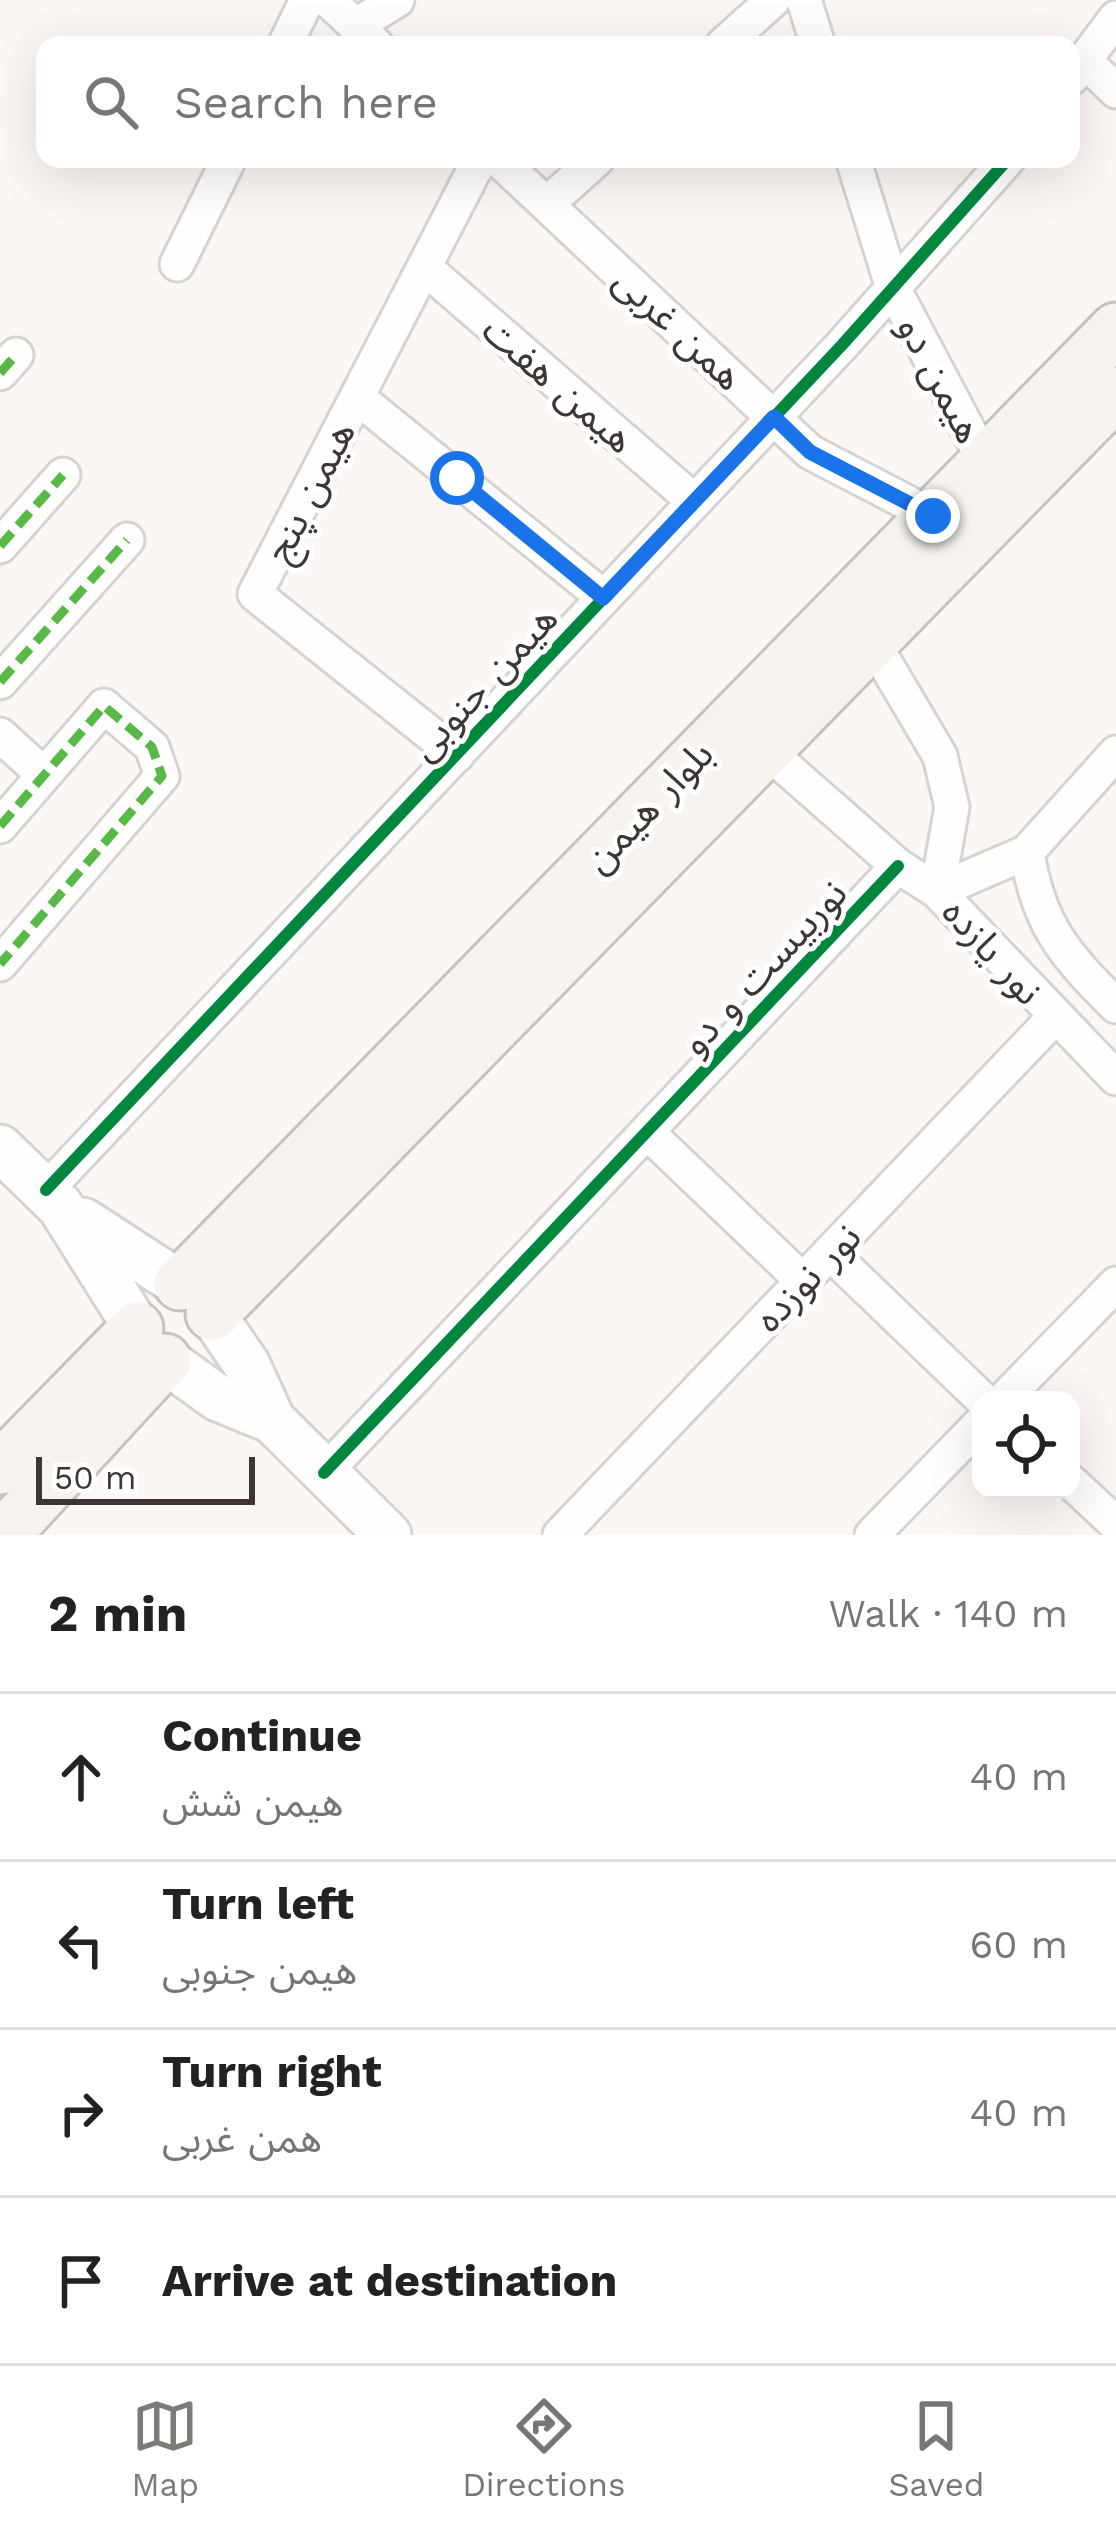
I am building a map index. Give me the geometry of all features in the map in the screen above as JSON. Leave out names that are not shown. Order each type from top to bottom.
[{"type":"main road","name":"بلوار هیمن","points":[[196,1299],[1116,328]]},
{"type":"main road","name":"بلوار هیمن","points":[[196,1299],[766,750],[1116,393]]},
{"type":"main road","points":[[0,1468],[151,1344]]},
{"type":"main road","points":[[4,1535],[151,1344]]},
{"type":"street","points":[[289,36],[307,0]]},
{"type":"street","points":[[328,0],[366,35],[397,0]]},
{"type":"street","points":[[733,36],[772,0]]},
{"type":"street","points":[[804,0],[815,36]]},
{"type":"street","points":[[1080,65],[1116,18]]},
{"type":"street","points":[[1080,71],[1116,91]]},
{"type":"street","points":[[177,264],[225,168]]},
{"type":"street","name":"هیمن پنج","points":[[457,755],[255,594],[476,168]]},
{"type":"street","name":"همن غربی","points":[[508,168],[810,452],[933,516]]},
{"type":"street","points":[[547,204],[587,168]]},
{"type":"street","name":"هیمن دو","points":[[857,168],[893,288],[986,462]]},
{"type":"street","name":"هیمن جنوبی","points":[[53,1198],[1000,168]]},
{"type":"street","name":"هیمن هفت","points":[[424,267],[694,501]]},
{"type":"street","points":[[357,397],[603,598]]},
{"type":"street","points":[[0,547],[63,475]]},
{"type":"street","points":[[0,682],[127,540]]},
{"type":"street","points":[[766,750],[898,866],[937,891],[952,807],[940,756],[872,641]]},
{"type":"street","points":[[0,826],[104,706],[152,747],[162,776],[0,964]]},
{"type":"street","points":[[0,736],[44,776]]},
{"type":"street","points":[[1116,753],[1027,852],[1035,904],[1067,957],[1116,1006]]},
{"type":"street","name":"نور یازده","points":[[1027,852],[937,891],[1053,1018],[1116,1078]]},
{"type":"street","name":"نوربیست و دو","points":[[324,1474],[650,1134],[898,866]]},
{"type":"street","name":"نور نوزده","points":[[560,1535],[1053,1018]]},
{"type":"street","points":[[650,1134],[803,1281]]},
{"type":"street","points":[[0,1148],[53,1198],[196,1299],[247,1365],[272,1420],[388,1535]]},
{"type":"street","points":[[53,1198],[151,1344],[218,1398],[272,1420]]},
{"type":"street","points":[[830,1253],[974,1391]]},
{"type":"street","points":[[1012,1391],[1116,1284]]},
{"type":"street","points":[[151,1344],[194,1342],[196,1299]]},
{"type":"street","points":[[872,1535],[972,1432]]},
{"type":"street","points":[[1080,1490],[1116,1524]]},
{"type":"marked path","points":[[0,373],[16,355]]},
{"type":"marked path","points":[[0,546],[63,475]]},
{"type":"marked path","points":[[0,682],[127,540]]},
{"type":"marked path","points":[[0,826],[104,706],[152,747],[162,776],[0,964]]},
{"type":"cycle path","points":[[46,1190],[842,345],[1000,168]]},
{"type":"cycle path","points":[[324,1473],[898,866]]},
{"type":"route","points":[[457,478],[603,598],[774,417],[810,452],[933,516]]}]
